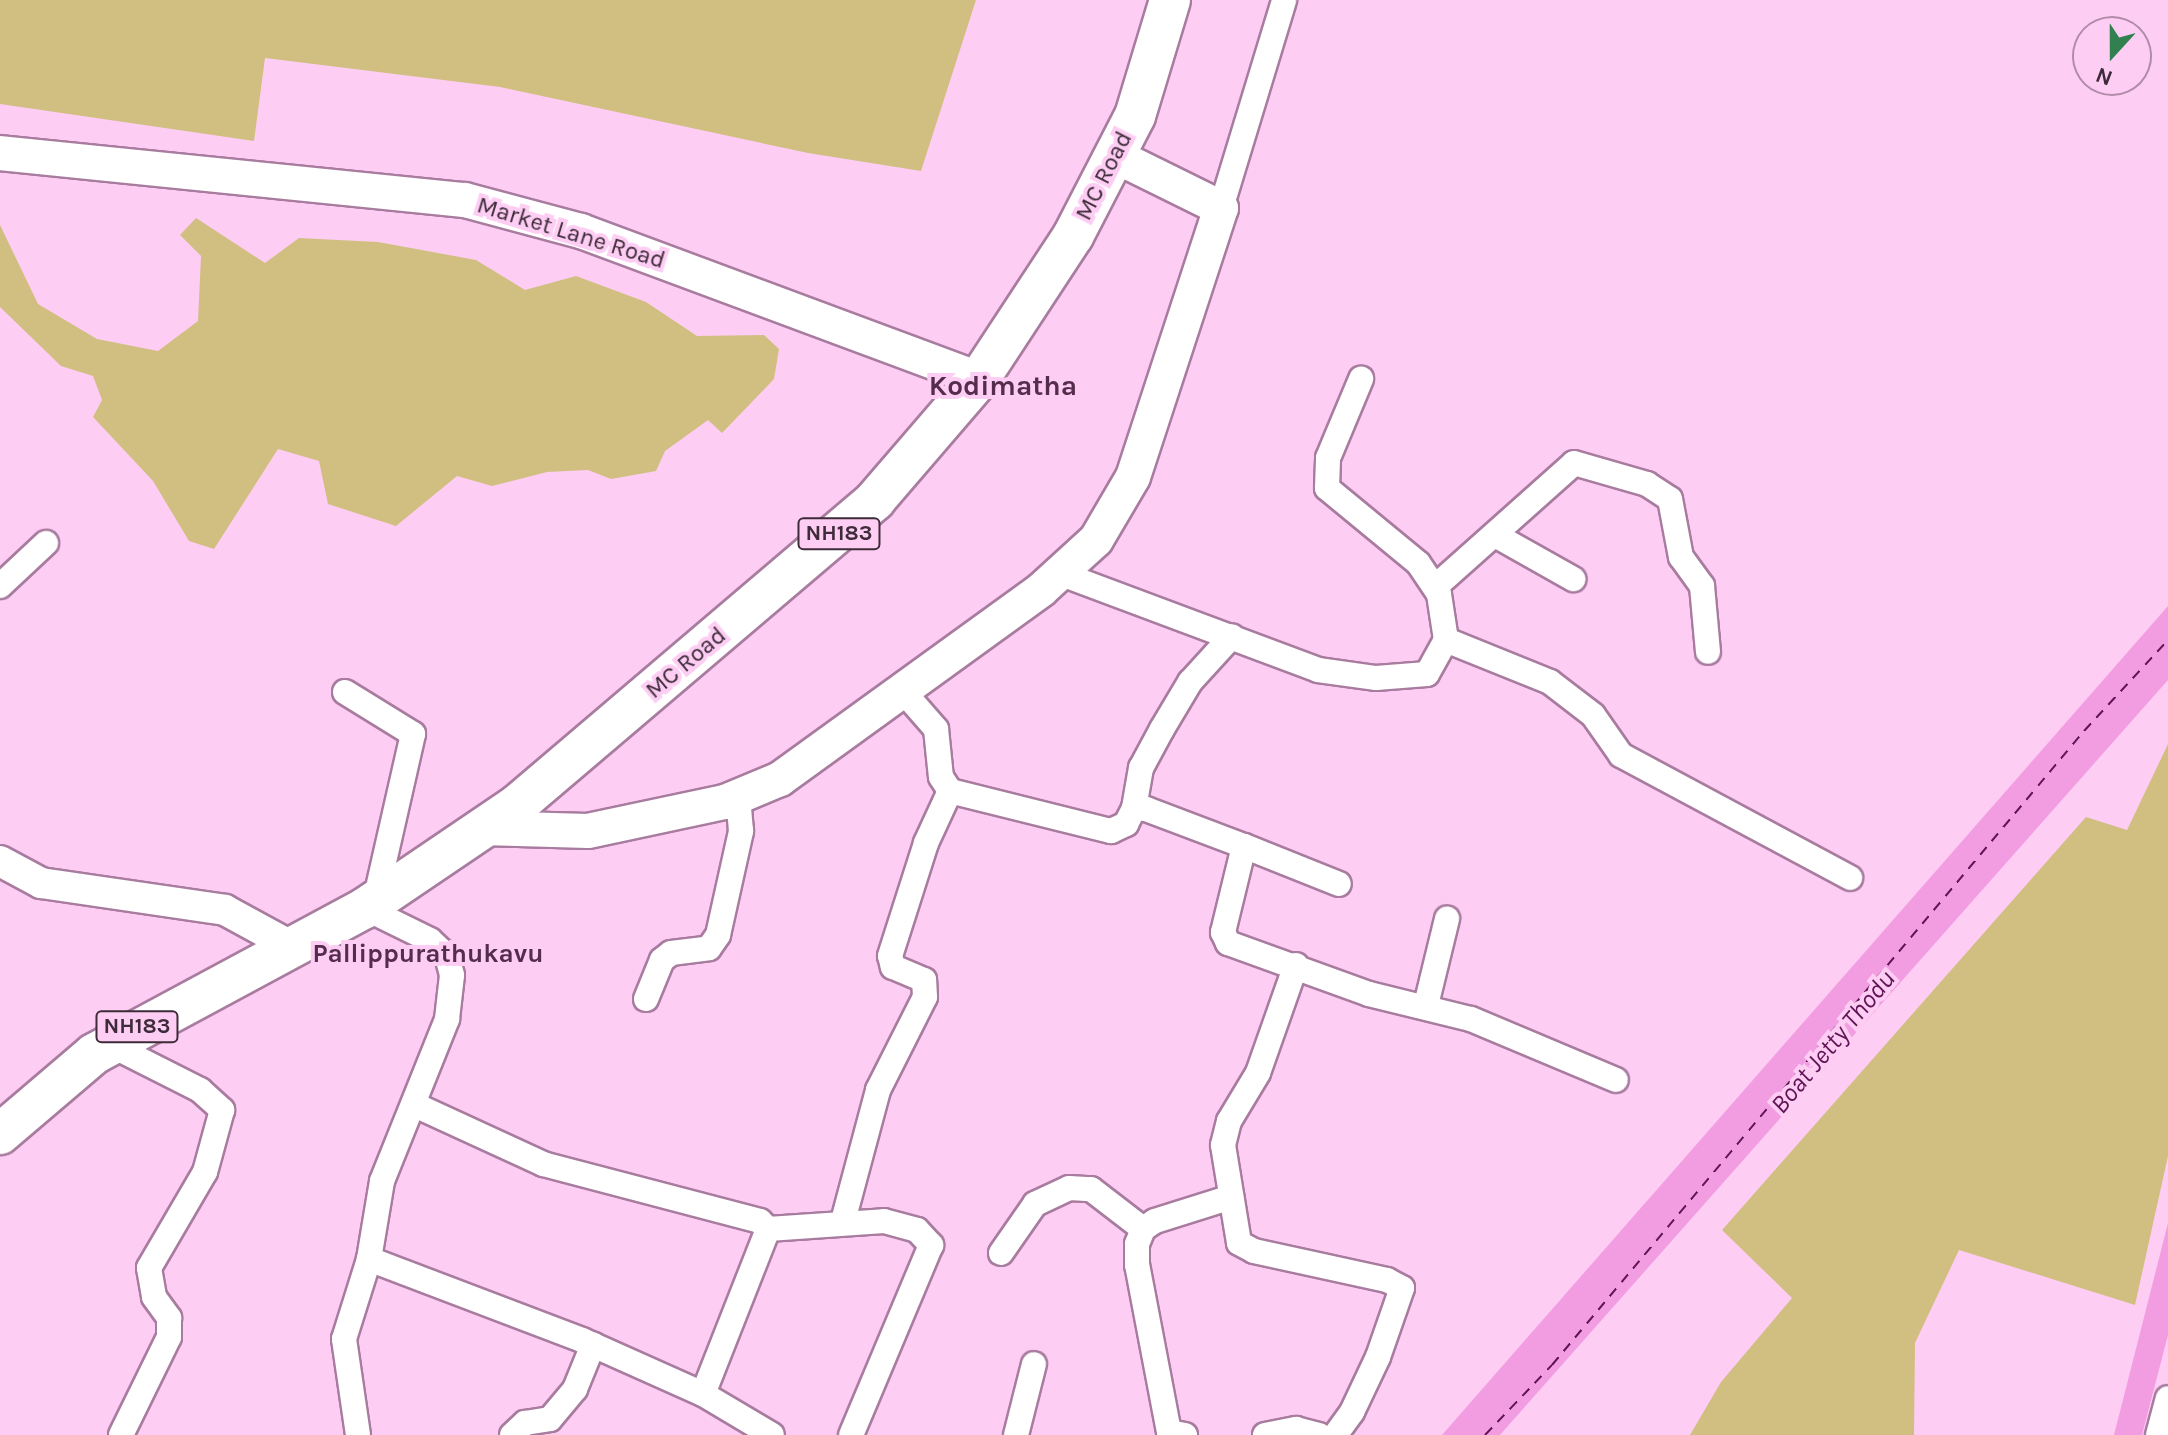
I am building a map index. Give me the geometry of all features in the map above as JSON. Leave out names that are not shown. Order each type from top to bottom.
[{"type":"highway","name":"MC Road","points":[[0,1134],[109,1044],[370,905],[483,828],[839,534],[875,500],[979,379],[1049,278],[1135,116],[1170,0]]},
{"type":"main road","name":"Market Lane Road","points":[[0,153],[480,204],[581,231],[979,379]]},
{"type":"main road","points":[[483,828],[588,831],[738,796],[780,779],[1059,573],[1096,540],[1133,477],[1221,208],[1116,156]]},
{"type":"street","points":[[1221,208],[1284,0]]},
{"type":"street","points":[[1059,573],[1318,670],[1409,679],[1427,674],[1446,640],[1435,587],[1418,563],[1327,488],[1328,458],[1361,379]]},
{"type":"street","points":[[1435,587],[1574,463],[1663,490],[1670,499],[1681,557],[1702,586],[1708,652]]},
{"type":"street","points":[[1495,535],[1573,579]]},
{"type":"street","points":[[0,586],[46,543]]},
{"type":"street","points":[[902,690],[936,729],[941,777],[950,791],[1111,831],[1126,824],[1134,808],[1141,768],[1190,682],[1232,636]]},
{"type":"street","points":[[1446,640],[1550,682],[1593,715],[1621,755],[1850,878]]},
{"type":"street","points":[[345,692],[413,734],[370,905],[430,940],[447,956],[452,975],[447,1019],[382,1181],[369,1259],[344,1339],[358,1435]]},
{"type":"street","points":[[843,1221],[878,1090],[925,997],[924,980],[893,967],[890,956],[926,843],[950,791]]},
{"type":"street","points":[[646,999],[662,960],[671,953],[709,948],[718,935],[741,831],[738,796]]},
{"type":"street","points":[[1134,808],[1163,814],[1339,884]]},
{"type":"street","points":[[1244,846],[1223,939],[1369,994],[1426,1005],[1616,1080]]},
{"type":"street","points":[[0,861],[41,883],[225,910],[291,946]]},
{"type":"street","points":[[1426,1005],[1447,919]]},
{"type":"street","points":[[1296,965],[1258,1073],[1229,1121],[1223,1145],[1239,1243],[1254,1251],[1387,1280],[1402,1288],[1378,1357],[1352,1412],[1335,1435]]},
{"type":"street","points":[[109,1044],[200,1090],[222,1110],[205,1172],[149,1268],[154,1297],[169,1318],[169,1337],[121,1435]]},
{"type":"street","points":[[415,1105],[543,1164],[760,1221],[768,1229]]},
{"type":"street","points":[[1001,1253],[1035,1204],[1069,1188],[1091,1189],[1143,1229]]},
{"type":"street","points":[[1143,1229],[1170,1214],[1231,1197]]},
{"type":"street","points":[[768,1229],[843,1221],[884,1221],[917,1230],[931,1245],[851,1435]]},
{"type":"street","points":[[703,1394],[768,1229]]},
{"type":"street","points":[[1143,1229],[1137,1265],[1158,1387],[1169,1432],[1185,1435]]},
{"type":"street","points":[[369,1259],[593,1345],[703,1394],[772,1435]]},
{"type":"street","points":[[512,1435],[525,1423],[550,1419],[575,1389],[593,1345]]},
{"type":"street","points":[[1016,1435],[1034,1364]]},
{"type":"street","points":[[2158,1435],[2168,1398]]},
{"type":"street","points":[[1265,1435],[1296,1429],[1319,1435]]},
{"type":"shaded area","points":[[0,0],[976,0],[921,171],[808,153],[500,87],[265,58],[254,141],[0,104]]},
{"type":"shaded area","points":[[196,218],[265,263],[299,238],[378,242],[476,260],[525,290],[576,276],[646,302],[697,336],[764,335],[779,349],[774,379],[722,433],[708,420],[665,451],[656,471],[611,479],[588,470],[547,472],[492,486],[457,476],[396,526],[328,504],[319,461],[278,449],[214,549],[189,541],[153,481],[93,417],[102,400],[93,376],[61,366],[0,307],[0,225],[38,304],[97,339],[158,351],[198,321],[201,256],[180,235]]},
{"type":"shaded area","points":[[2168,744],[2168,1156],[2135,1305],[1959,1250],[1915,1343],[1914,1435],[1690,1435],[1721,1382],[1792,1298],[1722,1230],[2086,817],[2127,830]]},
{"type":"water","name":"Boat Jetty Thodu","points":[[2168,606],[2168,680],[1500,1435],[1442,1435]]},
{"type":"water","points":[[2168,1223],[2168,1335],[2142,1435],[2114,1435]]},
{"type":"ferry route","points":[[1485,1435],[1552,1365],[2084,731],[2168,640]]},
{"type":"district","name":"Kodimatha","points":[[1003,386]]},
{"type":"district","name":"Pallippurathukavu","points":[[428,954]]}]
